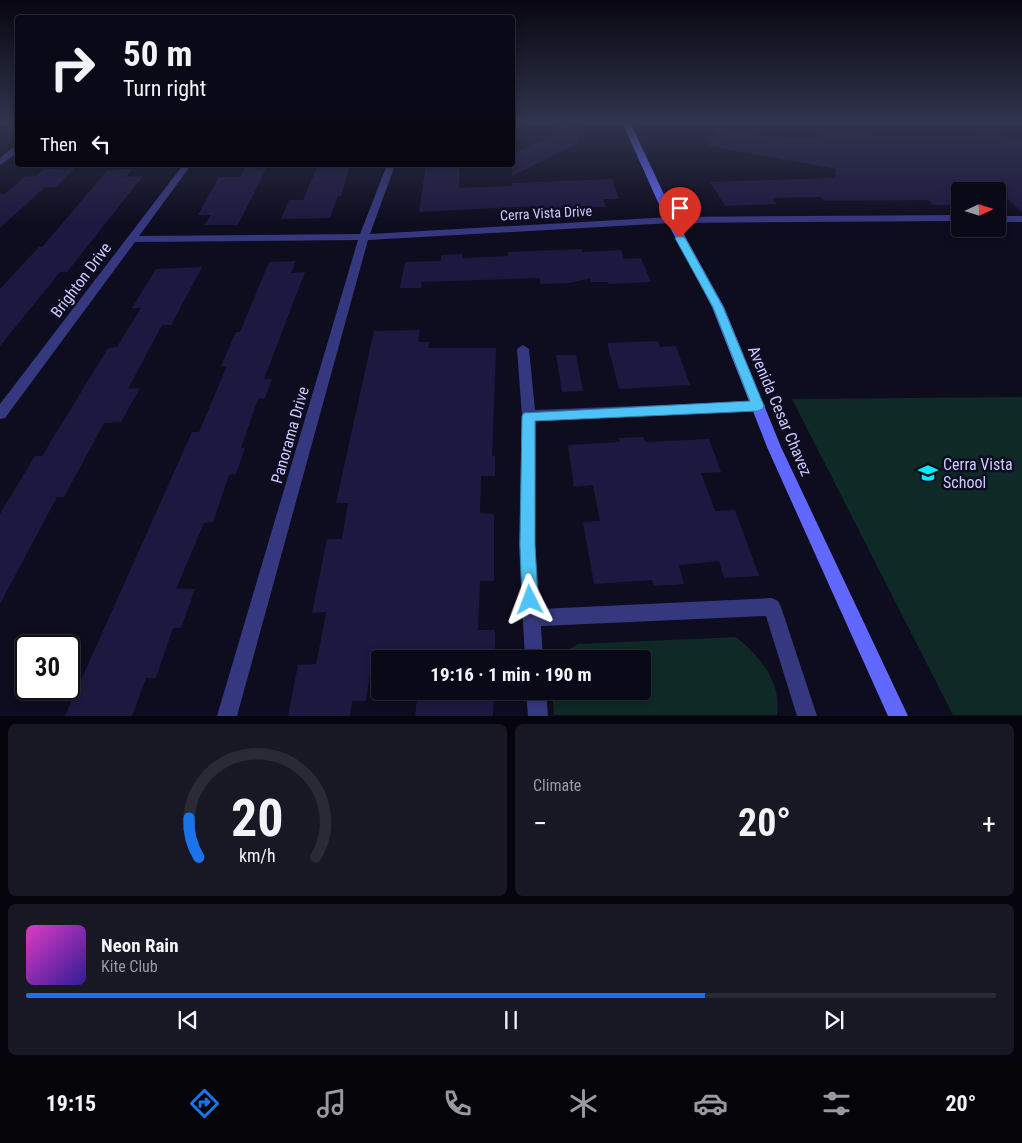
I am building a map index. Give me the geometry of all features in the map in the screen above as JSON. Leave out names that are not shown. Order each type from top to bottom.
[{"type":"street","name":"Avenida Cesar Chavez","points":[[641,155],[671,220],[718,307],[774,447],[898,716]]},
{"type":"street","name":"Brighton Drive","points":[[0,414],[187,167]]},
{"type":"street","name":"Panorama Drive","points":[[228,716],[364,237],[390,167]]},
{"type":"street","name":"Cerra Vista Drive","points":[[133,239],[364,237],[671,220],[951,218]]},
{"type":"street","points":[[1006,219],[1022,219]]},
{"type":"street","points":[[523,349],[529,416],[527,545],[533,650]]},
{"type":"street","points":[[529,416],[758,406]]},
{"type":"street","points":[[531,618],[772,608],[807,716]]},
{"type":"street","points":[[537,700],[538,716]]},
{"type":"green space","points":[[1022,397],[1022,715],[953,715],[792,399]]},
{"type":"green space","points":[[736,637],[761,662],[773,681],[778,703],[777,715],[554,715],[553,700],[651,700],[651,650],[568,650],[578,644]]},
{"type":"building","points":[[515,155],[553,155],[512,176],[512,167],[515,167]]},
{"type":"building","points":[[761,155],[1022,155],[1022,212],[1006,198],[1006,182],[951,182],[951,205],[933,205],[928,200],[824,201],[821,197],[772,198],[777,204],[725,206],[710,182],[835,178],[836,169]]},
{"type":"building","points":[[245,167],[267,167],[238,225],[204,225],[211,215],[198,215],[219,177],[240,177]]},
{"type":"building","points":[[317,167],[349,167],[341,196],[338,196],[330,218],[281,219],[289,200],[303,200]]},
{"type":"building","points":[[426,167],[459,167],[459,188],[512,186],[512,183],[612,179],[619,199],[603,199],[606,207],[535,208],[534,206],[419,212]]},
{"type":"building","points":[[75,168],[56,187],[45,187],[0,228],[0,194],[5,194],[24,177],[36,176],[44,169]]},
{"type":"building","points":[[133,169],[126,177],[143,176],[67,272],[60,272],[0,346],[0,289],[39,247],[42,247],[108,170]]},
{"type":"building","points":[[582,249],[582,252],[621,250],[624,259],[641,258],[651,282],[608,284],[608,282],[591,282],[590,278],[570,283],[540,284],[540,278],[422,282],[421,288],[400,288],[405,262],[441,261],[441,255],[463,254],[463,258],[508,256],[508,252]]},
{"type":"building","points":[[296,261],[291,273],[305,272],[264,379],[272,379],[265,398],[258,399],[241,448],[245,448],[236,474],[229,475],[213,522],[204,523],[176,589],[195,589],[181,628],[173,628],[156,678],[146,678],[132,716],[65,716],[72,700],[80,700],[80,682],[192,432],[199,432],[227,366],[221,366],[236,332],[240,332],[269,262]]},
{"type":"building","points":[[202,267],[171,325],[162,325],[128,389],[140,388],[121,422],[104,423],[64,497],[57,497],[0,604],[0,514],[35,456],[42,456],[108,348],[117,347],[141,308],[132,308],[156,269]]},
{"type":"building","points":[[420,330],[418,342],[429,342],[428,348],[496,348],[492,456],[495,456],[495,476],[481,476],[480,513],[494,514],[494,581],[480,581],[478,630],[495,630],[495,650],[371,650],[371,673],[366,701],[352,701],[350,716],[288,716],[298,665],[316,664],[326,612],[312,613],[327,539],[342,539],[348,503],[336,503],[374,331]]},
{"type":"building","points":[[658,341],[660,347],[676,346],[690,385],[619,389],[607,343]]},
{"type":"building","points":[[556,355],[576,355],[583,391],[562,392]]},
{"type":"building","points":[[643,437],[645,442],[709,439],[721,472],[701,473],[715,511],[735,510],[759,576],[724,578],[719,561],[679,565],[684,584],[654,586],[652,580],[594,584],[583,522],[600,521],[593,485],[574,487],[568,445],[620,442],[619,438]]},
{"type":"building","points":[[417,700],[494,700],[493,716],[415,716]]},
{"type":"place","name":"Cerra Vista School","points":[[928,473]]},
{"type":"route","points":[[530,600],[527,545],[529,416],[758,406],[718,307],[680,238]]}]
